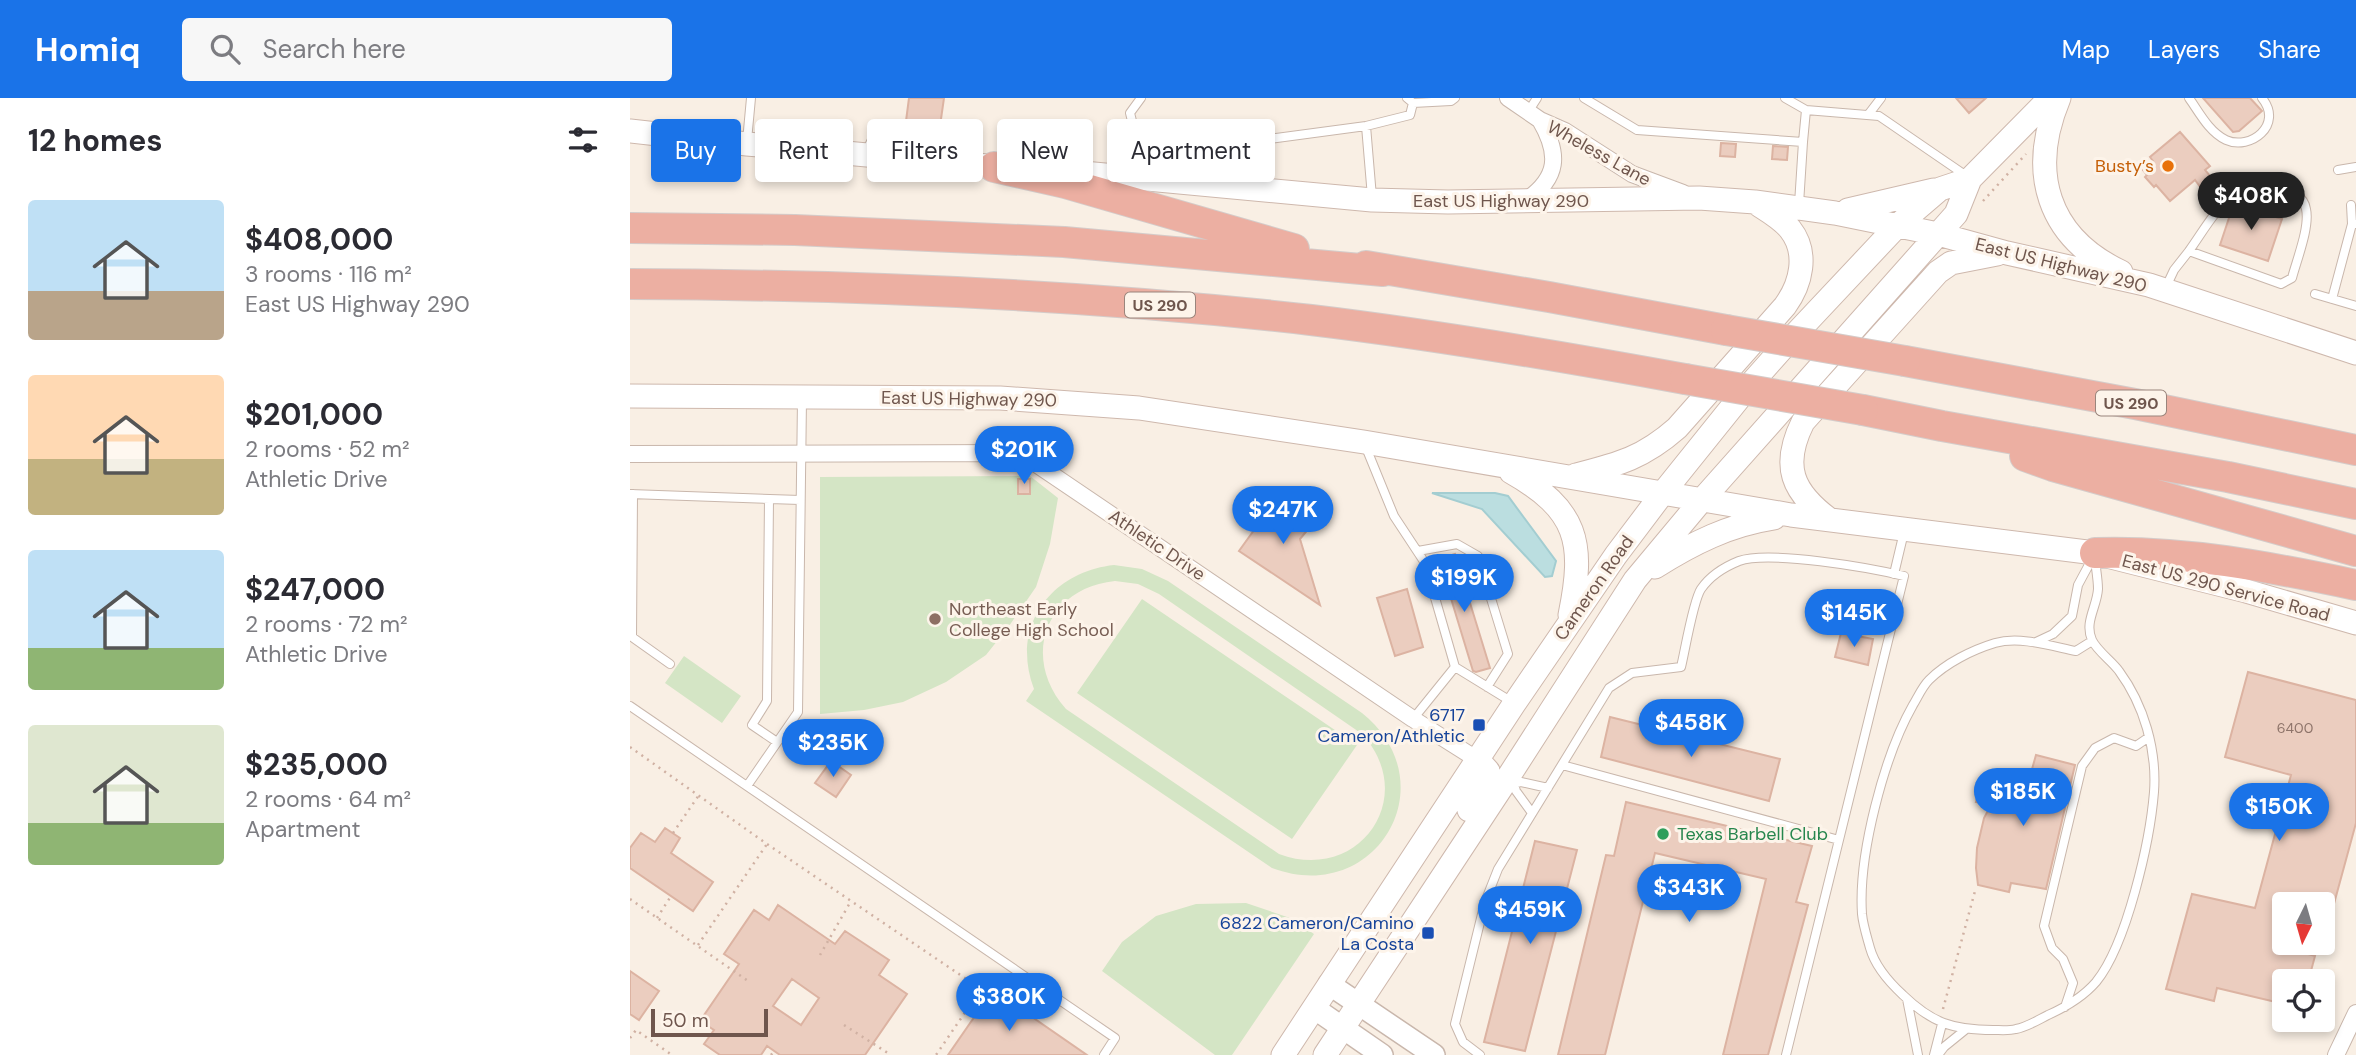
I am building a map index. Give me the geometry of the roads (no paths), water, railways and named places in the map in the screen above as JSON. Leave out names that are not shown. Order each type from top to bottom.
[{"type":"highway","points":[[983,167],[1065,183],[1247,236],[1383,271]]},
{"type":"highway","name":"US 290","points":[[630,228],[796,230],[1064,242],[1383,271],[1549,297],[1905,361],[2135,404],[2356,450]]},
{"type":"highway","name":"US 290","points":[[630,284],[797,285],[1066,298],[1181,307],[1406,333],[1522,350],[1942,426],[2053,466],[2356,551]]},
{"type":"highway","points":[[1942,426],[2140,461],[2356,504]]},
{"type":"highway","points":[[2095,553],[2140,552],[2257,565],[2356,585]]},
{"type":"main road","name":"Cameron Road","points":[[1325,1055],[1511,782],[1635,580],[1701,500],[1956,214],[1970,179],[2050,98]]},
{"type":"main road","points":[[2059,98],[2047,131],[2044,155],[2046,180],[2063,228],[2079,246],[2106,265],[2157,288]]},
{"type":"main road","name":"East US Highway 290","points":[[630,131],[866,154]]},
{"type":"main road","name":"East US Highway 290","points":[[983,166],[1083,172],[1373,200],[1523,202],[1699,198],[1755,202],[1898,225],[2157,288],[2356,353]]},
{"type":"main road","name":"Cameron Road","points":[[1283,1055],[1514,704],[1662,494],[1772,360],[1898,225],[1940,188],[1970,179]]},
{"type":"main road","points":[[1835,213],[1878,205],[1940,188]]},
{"type":"main road","points":[[1566,477],[1620,464],[1662,441],[1695,408],[1795,293],[1800,279],[1801,262],[1792,231],[1779,218],[1755,202]]},
{"type":"main road","points":[[1830,520],[1811,506],[1794,480],[1791,452],[1803,422],[1938,272],[1951,263],[2007,253]]},
{"type":"main road","name":"East US Highway 290","points":[[630,396],[1000,398],[1139,408],[1364,442],[1791,515],[2095,553]]},
{"type":"main road","points":[[1499,465],[1534,485],[1567,520],[1575,541],[1577,565],[1568,625]]},
{"type":"main road","points":[[1635,580],[1714,533],[1748,522],[1791,515]]},
{"type":"main road","name":"East US 290 Service Road","points":[[2095,553],[2246,591],[2356,623]]},
{"type":"main road","points":[[1433,893],[1429,871],[1488,777],[1488,771],[1478,760]]},
{"type":"street","name":"Wheless Lane","points":[[1508,98],[1535,110],[1632,174],[1699,198]]},
{"type":"street","name":"Wheless Lane","points":[[1523,202],[1539,192],[1552,173],[1549,135],[1535,110]]},
{"type":"street","name":"Athletic Drive","points":[[630,454],[1020,453],[1413,719],[1478,760]]},
{"type":"street","points":[[1329,984],[1434,1055]]},
{"type":"street","points":[[1314,1008],[1382,1055]]},
{"type":"street","points":[[2336,1055],[2356,1013]]},
{"type":"lane","points":[[747,144],[751,98]]},
{"type":"lane","points":[[1140,98],[1130,113],[1133,125],[1157,134],[1269,139],[1367,126],[1410,115],[1410,101],[1451,101],[1455,98]]},
{"type":"lane","points":[[1584,98],[1637,130],[1803,142]]},
{"type":"lane","points":[[1785,98],[1806,110],[1879,116],[1970,179]]},
{"type":"lane","points":[[1868,116],[1881,98]]},
{"type":"lane","points":[[2189,98],[2214,132],[2228,141],[2246,142],[2265,131],[2271,117],[2268,105],[2262,98]]},
{"type":"lane","points":[[1799,208],[1806,110]]},
{"type":"lane","points":[[1367,126],[1373,200]]},
{"type":"lane","points":[[2338,170],[2356,167]]},
{"type":"lane","points":[[2157,288],[2231,196],[2262,190],[2286,192],[2299,196],[2306,205],[2307,219],[2292,278],[2281,284],[2189,251]]},
{"type":"lane","points":[[2332,299],[2354,224],[2351,205]]},
{"type":"lane","points":[[2315,294],[2356,306]]},
{"type":"lane","points":[[747,786],[798,712],[802,397]]},
{"type":"lane","points":[[1364,442],[1394,516],[1425,563],[1455,667],[1514,704]]},
{"type":"lane","points":[[670,664],[632,637],[631,494],[800,500]]},
{"type":"lane","points":[[769,499],[767,701],[752,725],[778,742]]},
{"type":"lane","points":[[1894,574],[1905,529]]},
{"type":"lane","points":[[1418,551],[1457,544],[1478,556],[1508,654],[1487,687]]},
{"type":"lane","points":[[2092,641],[2076,651],[2036,642],[1997,642],[1959,659],[1927,681],[1890,754],[1873,812],[1865,866],[1862,914],[1871,952],[1889,982],[1916,1008],[1942,1024],[1965,1030],[2014,1030],[2065,1007],[2096,981],[2125,923],[2142,863],[2154,790],[2149,737],[2142,710],[2113,662],[2092,641],[2089,621],[2098,590],[2095,553]]},
{"type":"lane","points":[[2036,642],[2053,634],[2072,616],[2078,585],[2095,553]]},
{"type":"lane","points":[[1480,1055],[1463,1042],[1455,1024],[1485,902],[1498,869],[1532,813],[1609,688],[1632,673],[1681,667],[1699,591],[1715,573],[1741,560],[1782,558],[1903,576],[1786,1055]]},
{"type":"lane","points":[[1413,719],[1455,667]]},
{"type":"lane","points":[[630,706],[1115,1038],[1104,1055]]},
{"type":"lane","points":[[2065,1007],[2073,983],[2063,959],[2052,948],[2045,926],[2082,766],[2095,748],[2114,738],[2136,746],[2149,737]]},
{"type":"lane","points":[[1562,765],[1839,840]]},
{"type":"lane","points":[[1532,813],[1511,782],[1548,788]]},
{"type":"lane","points":[[1907,999],[1918,1055]]},
{"type":"lane","points":[[1936,1055],[1942,1024]]},
{"type":"lane","points":[[1936,1055],[1965,1030]]},
{"type":"water","points":[[1432,493],[1495,493],[1508,496],[1556,561],[1552,576],[1545,577],[1482,509]]},
{"type":"place","name":"Busty’s","points":[[2168,166]]},
{"type":"place","name":"Northeast Early College High School","points":[[935,619]]},
{"type":"place","name":"6717 Cameron/Athletic","points":[[1479,725]]},
{"type":"place","name":"Texas Barbell Club","points":[[1663,834]]},
{"type":"place","name":"6822 Cameron/Camino La Costa","points":[[1428,933]]}]
